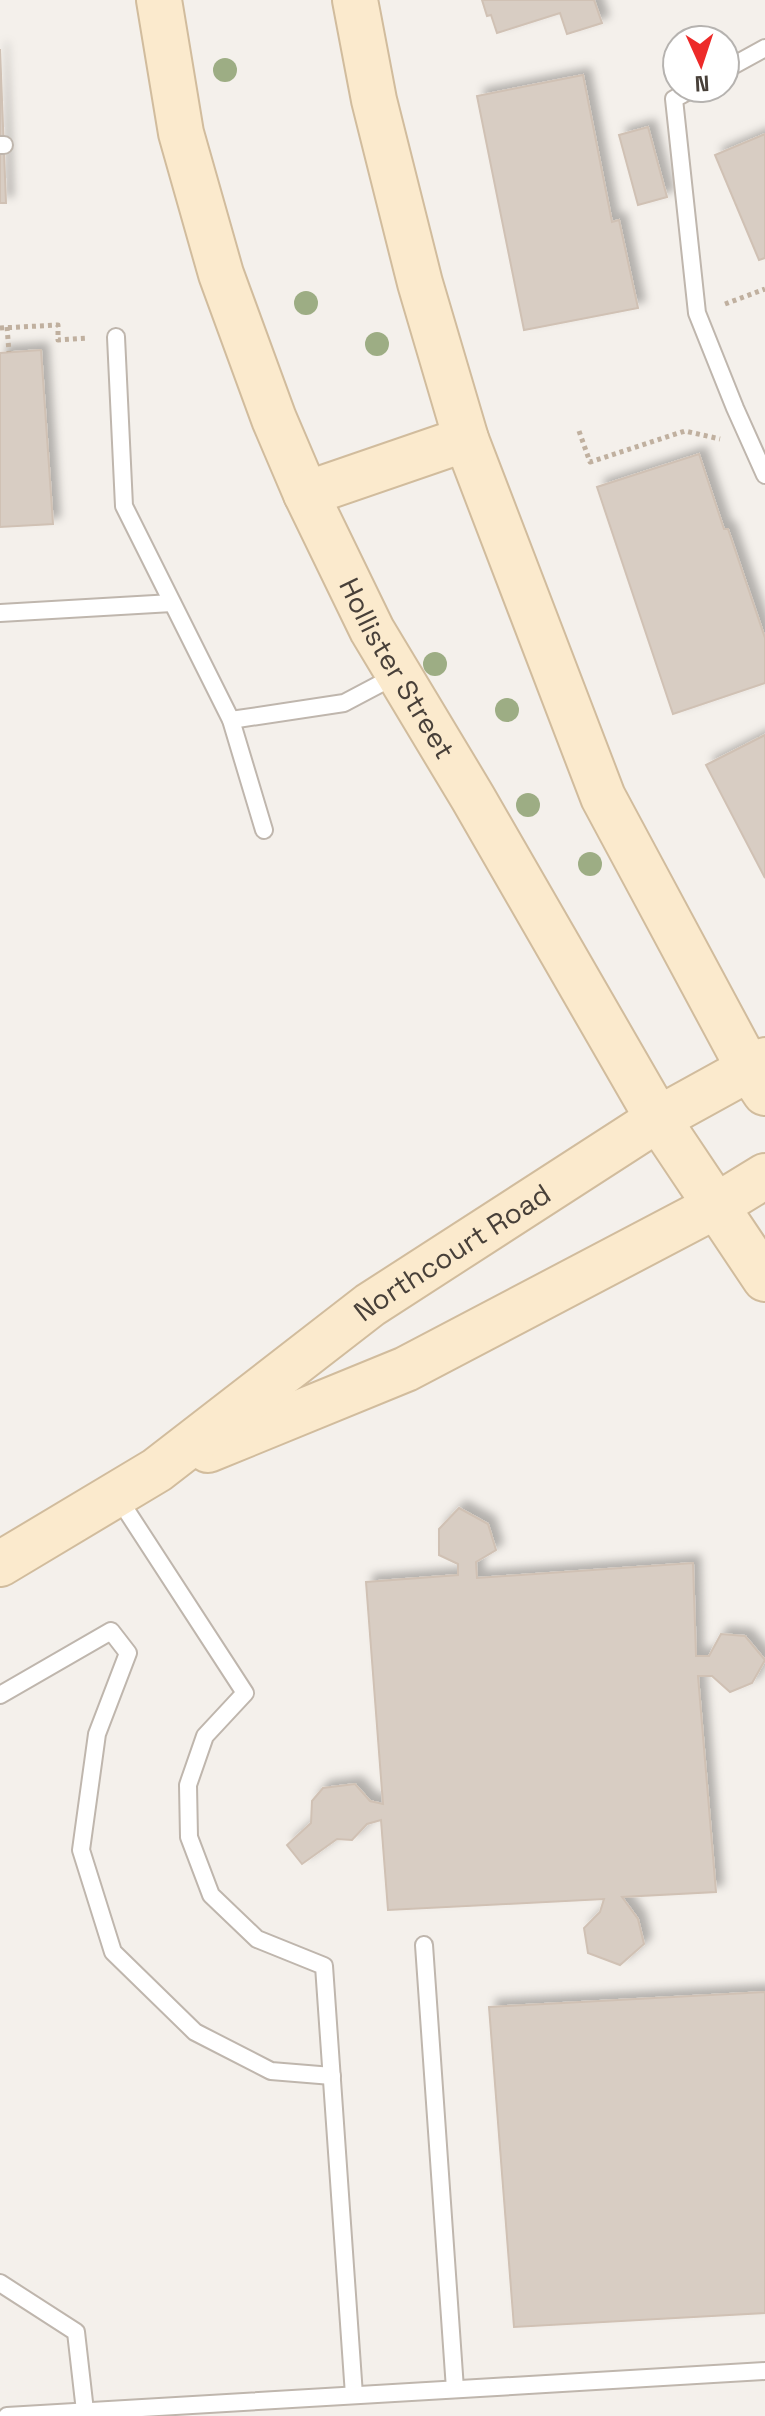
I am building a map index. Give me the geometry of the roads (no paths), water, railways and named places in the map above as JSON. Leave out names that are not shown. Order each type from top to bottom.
[{"type":"main road","name":"Hollister Street","points":[[159,0],[181,133],[221,274],[274,419],[306,494],[372,630],[658,1119],[765,1279]]},
{"type":"main road","points":[[355,0],[374,100],[420,283],[466,439],[603,797],[760,1074]]},
{"type":"main road","points":[[306,494],[466,439]]},
{"type":"main road","name":"Northcourt Road","points":[[0,1564],[157,1470],[370,1305],[658,1119],[760,1074]]},
{"type":"main road","name":"Northcourt Road","points":[[157,1470],[406,1369],[716,1206],[765,1176]]},
{"type":"lane","points":[[741,61],[765,48]]},
{"type":"lane","points":[[675,104],[697,313],[765,475]]},
{"type":"lane","points":[[116,337],[124,506],[231,720],[264,830]]},
{"type":"lane","points":[[0,613],[172,603]]},
{"type":"lane","points":[[231,720],[344,703],[399,674]]},
{"type":"lane","points":[[116,1495],[245,1693],[205,1736],[188,1785],[189,1837],[211,1895],[257,1939],[324,1966],[354,2395]]},
{"type":"lane","points":[[0,1695],[111,1631],[128,1653],[97,1734],[81,1850],[113,1952],[195,2032],[271,2071],[332,2076]]},
{"type":"lane","points":[[424,1945],[455,2389]]},
{"type":"lane","points":[[0,2283],[76,2332],[85,2411]]},
{"type":"lane","points":[[7,2416],[765,2371]]}]
